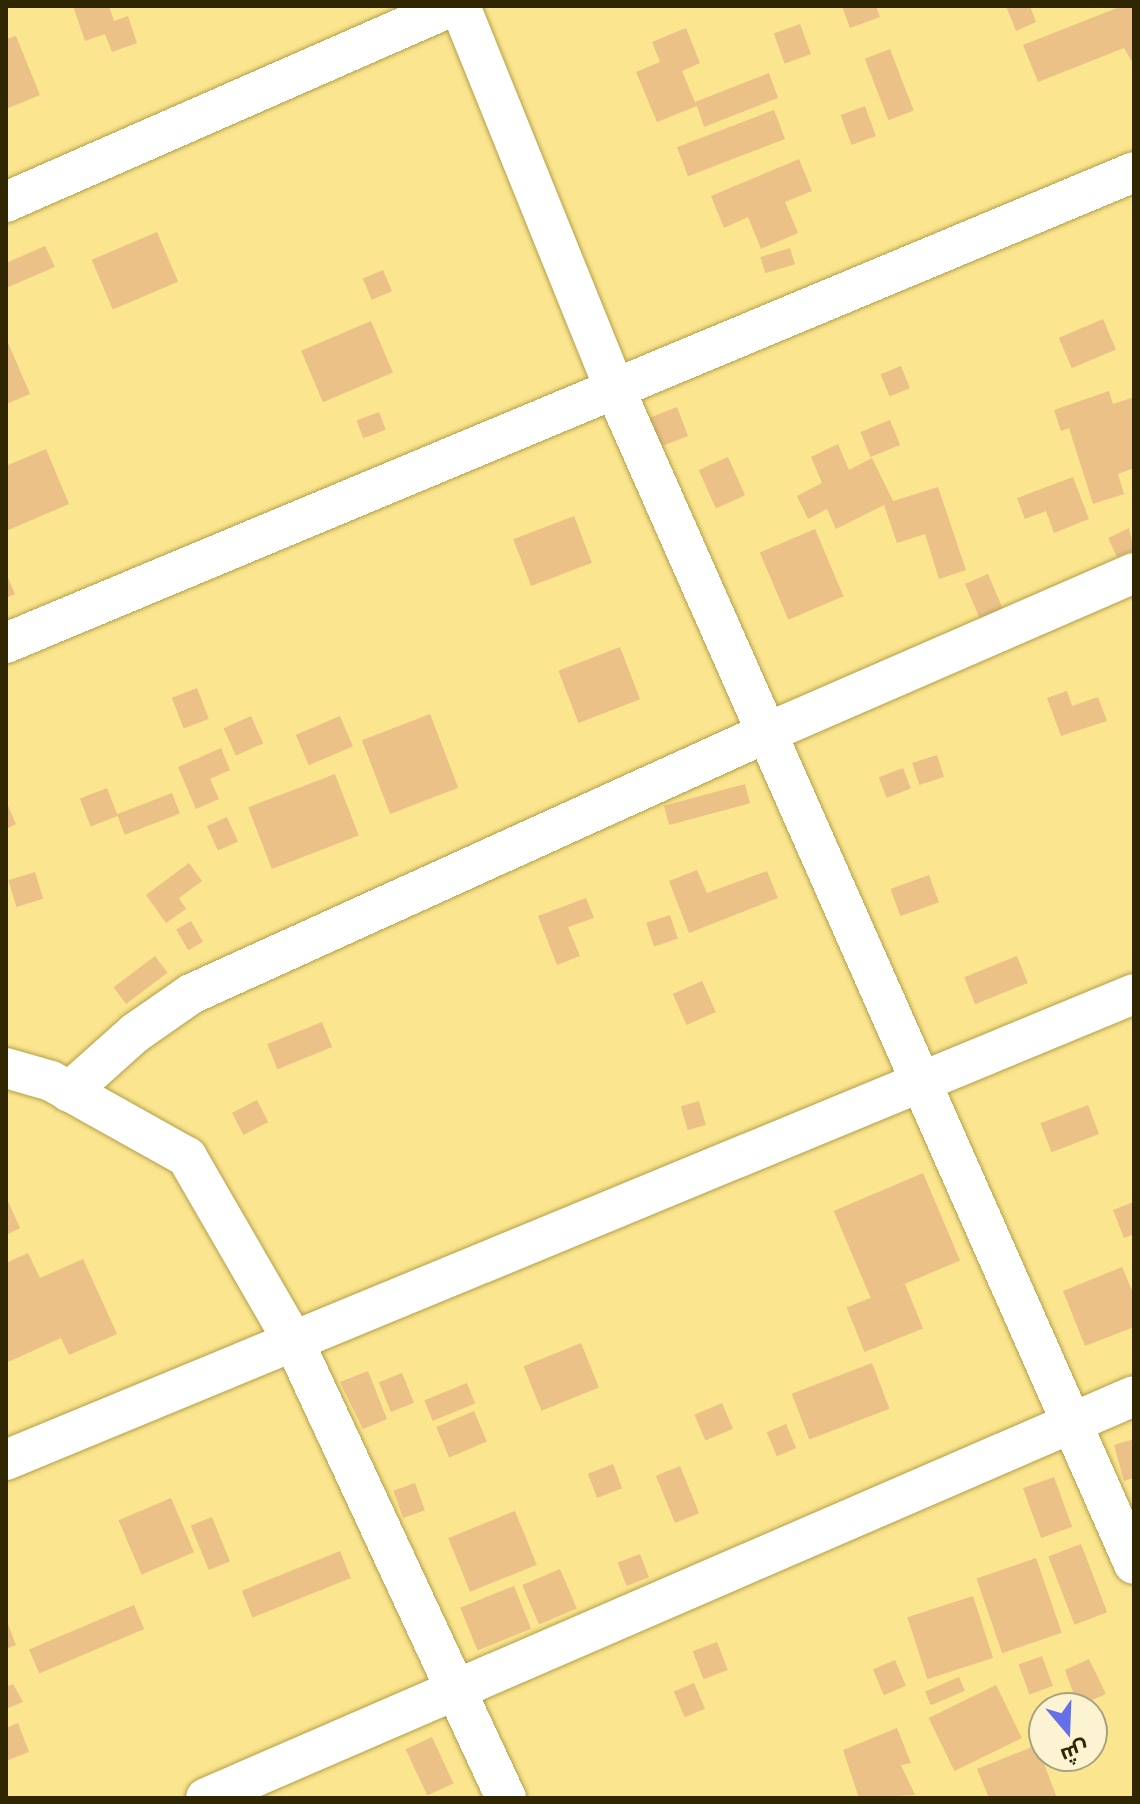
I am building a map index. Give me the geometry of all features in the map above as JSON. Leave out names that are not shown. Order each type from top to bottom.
[{"type":"street","points":[[6,202],[452,6]]},
{"type":"street","points":[[460,6],[616,392],[764,734],[922,1080],[1134,1564]]},
{"type":"street","points":[[6,643],[616,392],[1134,172]]},
{"type":"street","points":[[69,1092],[135,1033],[191,994],[764,734],[1134,573]]},
{"type":"street","points":[[6,1460],[295,1344],[1134,994]]},
{"type":"street","points":[[6,1068],[33,1073],[187,1157],[295,1344],[453,1690],[506,1798]]},
{"type":"street","points":[[206,1798],[1134,1396]]},
{"type":"building","points":[[73,6],[109,6],[114,21],[128,16],[137,43],[112,52],[105,34],[85,41]]},
{"type":"building","points":[[842,6],[876,6],[880,17],[850,28]]},
{"type":"building","points":[[1006,6],[1030,6],[1036,22],[1016,31]]},
{"type":"building","points":[[1122,6],[1134,6],[1134,65],[1124,48],[1038,82],[1023,45]]},
{"type":"building","points":[[800,24],[811,54],[785,64],[774,34]]},
{"type":"building","points":[[686,28],[700,63],[682,71],[695,102],[769,73],[778,98],[704,127],[697,106],[657,122],[636,72],[660,62],[652,42]]},
{"type":"building","points":[[16,36],[40,95],[6,109],[6,39]]},
{"type":"building","points":[[890,49],[914,111],[888,120],[865,59]]},
{"type":"building","points":[[865,106],[876,136],[852,145],[841,115]]},
{"type":"building","points":[[774,110],[785,139],[688,176],[677,147]]},
{"type":"building","points":[[799,159],[812,191],[785,202],[798,233],[761,249],[748,217],[724,228],[711,196]]},
{"type":"building","points":[[157,232],[178,282],[113,309],[92,260]]},
{"type":"building","points":[[45,246],[55,267],[6,288],[6,263]]},
{"type":"building","points":[[790,248],[795,264],[765,273],[760,257]]},
{"type":"building","points":[[383,270],[392,291],[372,300],[363,279]]},
{"type":"building","points":[[1103,319],[1116,349],[1072,368],[1059,338]]},
{"type":"building","points":[[371,321],[393,373],[323,402],[301,351]]},
{"type":"building","points":[[6,338],[30,394],[6,404]]},
{"type":"building","points":[[901,366],[910,388],[890,396],[881,374]]},
{"type":"building","points":[[1109,391],[1113,404],[1134,397],[1134,468],[1118,474],[1124,494],[1093,504],[1069,428],[1061,431],[1054,410]]},
{"type":"building","points":[[677,407],[688,436],[661,446],[650,417]]},
{"type":"building","points":[[379,412],[386,430],[363,438],[357,421]]},
{"type":"building","points":[[890,420],[900,445],[870,457],[860,432]]},
{"type":"building","points":[[838,444],[849,470],[872,458],[893,501],[938,487],[966,570],[939,579],[925,534],[897,543],[884,505],[836,529],[827,509],[808,519],[797,496],[822,483],[811,457]]},
{"type":"building","points":[[46,449],[69,504],[6,531],[6,466]]},
{"type":"building","points":[[728,457],[745,495],[716,508],[699,470]]},
{"type":"building","points":[[1073,477],[1089,519],[1054,533],[1046,511],[1025,519],[1017,498]]},
{"type":"building","points":[[574,516],[592,563],[531,586],[513,539]]},
{"type":"building","points":[[1129,528],[1134,550],[1117,557],[1108,538]]},
{"type":"building","points":[[815,529],[844,596],[788,620],[760,552]]},
{"type":"building","points":[[6,573],[15,594],[6,598]]},
{"type":"building","points":[[988,574],[1004,611],[981,621],[965,584]]},
{"type":"building","points":[[620,647],[640,699],[578,723],[558,671]]},
{"type":"building","points":[[197,688],[209,719],[184,728],[172,698]]},
{"type":"building","points":[[1067,691],[1072,706],[1098,697],[1107,721],[1061,736],[1047,698]]},
{"type":"building","points":[[430,714],[458,788],[390,814],[362,740]]},
{"type":"building","points":[[251,716],[263,743],[236,756],[224,728]]},
{"type":"building","points":[[340,716],[353,746],[309,765],[296,735]]},
{"type":"building","points":[[221,748],[230,770],[210,779],[219,799],[196,809],[178,767]]},
{"type":"building","points":[[937,755],[944,777],[919,785],[912,763]]},
{"type":"building","points":[[903,768],[911,789],[887,798],[879,777]]},
{"type":"building","points":[[335,774],[359,836],[272,869],[248,807]]},
{"type":"building","points":[[745,784],[750,803],[669,825],[664,806]]},
{"type":"building","points":[[107,788],[118,816],[91,826],[80,798]]},
{"type":"building","points":[[172,793],[180,814],[125,835],[117,814]]},
{"type":"building","points":[[6,801],[16,824],[6,829]]},
{"type":"building","points":[[227,817],[238,842],[218,851],[207,826]]},
{"type":"building","points":[[189,863],[202,881],[179,898],[186,909],[166,923],[146,895]]},
{"type":"building","points":[[697,870],[707,893],[767,871],[778,898],[689,933],[669,881]]},
{"type":"building","points":[[35,872],[43,899],[16,907],[8,880]]},
{"type":"building","points":[[929,875],[939,902],[900,916],[890,889]]},
{"type":"building","points":[[586,898],[594,918],[568,927],[580,956],[557,965],[538,916]]},
{"type":"building","points":[[670,915],[678,939],[654,947],[646,923]]},
{"type":"building","points":[[191,921],[203,942],[188,950],[176,930]]},
{"type":"building","points":[[155,956],[168,973],[126,1004],[113,987]]},
{"type":"building","points":[[1017,956],[1028,983],[975,1004],[964,977]]},
{"type":"building","points":[[702,981],[716,1012],[687,1025],[673,994]]},
{"type":"building","points":[[322,1022],[332,1047],[277,1069],[267,1044]]},
{"type":"building","points":[[257,1100],[268,1122],[243,1135],[232,1113]]},
{"type":"building","points":[[699,1101],[706,1125],[688,1130],[681,1106]]},
{"type":"building","points":[[1088,1105],[1099,1134],[1051,1152],[1040,1123]]},
{"type":"building","points":[[923,1173],[960,1260],[871,1298],[834,1211]]},
{"type":"building","points":[[6,1197],[20,1228],[6,1235]]},
{"type":"building","points":[[1134,1202],[1134,1234],[1124,1238],[1113,1210]]},
{"type":"building","points":[[28,1253],[40,1278],[83,1259],[117,1334],[69,1355],[61,1338],[6,1363],[6,1263]]},
{"type":"building","points":[[1122,1267],[1134,1295],[1134,1327],[1085,1346],[1063,1291]]},
{"type":"building","points":[[905,1284],[923,1329],[865,1352],[847,1308]]},
{"type":"building","points":[[581,1343],[599,1388],[541,1411],[524,1366]]},
{"type":"building","points":[[872,1363],[890,1409],[809,1440],[792,1394]]},
{"type":"building","points":[[368,1371],[387,1419],[363,1429],[340,1382]]},
{"type":"building","points":[[402,1373],[414,1403],[391,1412],[379,1382]]},
{"type":"building","points":[[467,1383],[475,1403],[433,1421],[424,1400]]},
{"type":"building","points":[[722,1403],[733,1429],[705,1440],[694,1415]]},
{"type":"building","points":[[474,1411],[487,1441],[449,1457],[436,1427]]},
{"type":"building","points":[[786,1424],[796,1448],[777,1456],[767,1432]]},
{"type":"building","points":[[1134,1439],[1134,1478],[1124,1481],[1114,1445]]},
{"type":"building","points":[[613,1464],[622,1488],[597,1498],[588,1474]]},
{"type":"building","points":[[680,1466],[699,1513],[675,1523],[656,1476]]},
{"type":"building","points":[[1054,1477],[1072,1527],[1041,1538],[1023,1488]]},
{"type":"building","points":[[415,1483],[425,1510],[403,1518],[393,1491]]},
{"type":"building","points":[[171,1498],[194,1552],[142,1575],[119,1520]]},
{"type":"building","points":[[515,1511],[537,1565],[470,1592],[448,1538]]},
{"type":"building","points":[[212,1517],[230,1562],[209,1570],[191,1526]]},
{"type":"building","points":[[1081,1544],[1107,1612],[1074,1625],[1048,1557]]},
{"type":"building","points":[[340,1551],[351,1578],[253,1618],[242,1591]]},
{"type":"building","points":[[640,1554],[649,1577],[627,1586],[618,1563]]},
{"type":"building","points":[[1036,1558],[1062,1633],[1002,1653],[976,1579]]},
{"type":"building","points":[[560,1569],[577,1609],[539,1625],[522,1585]]},
{"type":"building","points":[[514,1586],[531,1629],[477,1650],[460,1608]]},
{"type":"building","points":[[973,1596],[993,1658],[927,1679],[907,1617]]},
{"type":"building","points":[[134,1605],[144,1629],[39,1673],[29,1650]]},
{"type":"building","points":[[6,1619],[16,1645],[6,1649]]},
{"type":"building","points":[[717,1642],[728,1670],[703,1679],[693,1651]]},
{"type":"building","points":[[1042,1656],[1053,1686],[1028,1692],[1019,1665]]},
{"type":"building","points":[[1089,1659],[1105,1692],[1073,1692],[1065,1670]]},
{"type":"building","points":[[895,1660],[906,1686],[884,1695],[873,1669]]},
{"type":"building","points":[[959,1677],[965,1691],[931,1705],[925,1691]]},
{"type":"building","points":[[694,1683],[705,1709],[685,1717],[674,1692]]},
{"type":"building","points":[[13,1684],[23,1702],[6,1709],[6,1687]]},
{"type":"building","points":[[996,1685],[1022,1738],[954,1771],[929,1718]]},
{"type":"building","points":[[18,1723],[29,1752],[6,1761],[6,1728]]},
{"type":"building","points":[[897,1728],[911,1763],[901,1765],[915,1795],[859,1798],[843,1750]]},
{"type":"building","points":[[432,1737],[454,1783],[427,1795],[406,1749]]},
{"type":"building","points":[[1028,1749],[1028,1772],[1047,1772],[1057,1798],[989,1798],[977,1769]]}]
